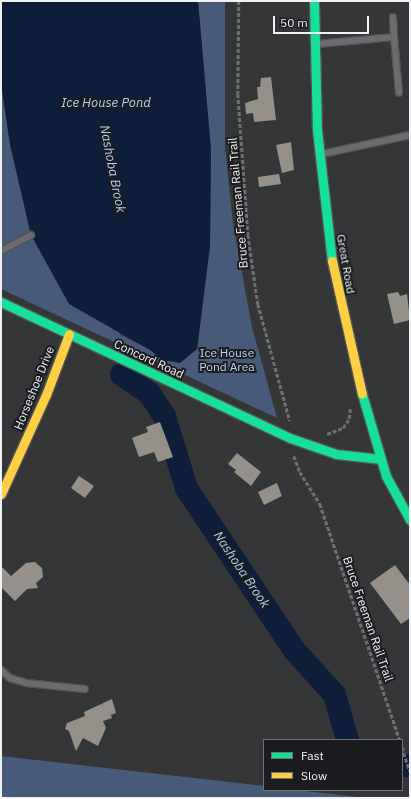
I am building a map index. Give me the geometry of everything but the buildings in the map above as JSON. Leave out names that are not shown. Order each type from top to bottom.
[{"type":"street","name":"Great Road","points":[[314,1],[314,45],[319,155],[330,253],[354,367],[386,476],[410,520]]},
{"type":"street","name":"Concord Road","points":[[1,302],[290,438],[336,454],[381,459]]},
{"type":"street","name":"Horseshoe Drive","points":[[1,494],[46,395],[69,334]]},
{"type":"lane","points":[[393,17],[399,93]]},
{"type":"lane","points":[[314,45],[394,37]]},
{"type":"lane","points":[[319,155],[410,135]]},
{"type":"lane","points":[[1,251],[31,235]]},
{"type":"lane","points":[[1,670],[10,678],[26,683],[85,688]]},
{"type":"path","name":"Bruce Freeman Rail Trail","points":[[239,1],[238,94],[248,235],[258,304],[285,399]]},
{"type":"path","points":[[321,434],[332,434],[343,428],[350,419],[350,405]]},
{"type":"path","name":"Bruce Freeman Rail Trail","points":[[320,504],[400,739]]},
{"type":"path","points":[[403,751],[410,771]]},
{"type":"green space","name":"Ice House Pond Area","points":[[198,1],[225,1],[225,147],[233,224],[252,327],[277,418],[1,289],[1,83],[10,144],[31,235],[121,335],[151,350],[163,360],[197,349],[210,245],[211,150]]},
{"type":"green space","points":[[1,756],[263,786],[263,791],[305,791],[366,798],[1,798]]},
{"type":"water","name":"Ice House Pond","points":[[1,1],[198,1],[211,150],[210,245],[197,349],[180,363],[163,360],[150,350],[69,304],[31,235],[10,144],[1,83]]},
{"type":"waterway","name":"Nashoba Brook","points":[[121,374],[148,392],[164,416],[186,488],[294,650],[334,694],[347,739]]},
{"type":"waterway","name":"Nashoba Brook","points":[[403,765],[410,765]]},
{"type":"traffic: fast","points":[[314,1],[317,130],[332,261]]},
{"type":"traffic: fast","points":[[1,302],[290,438],[336,454],[381,459]]},
{"type":"traffic: fast","points":[[362,394],[386,476],[410,520]]},
{"type":"traffic: slow","points":[[332,261],[362,394]]},
{"type":"traffic: slow","points":[[1,494],[46,395],[69,334]]}]
